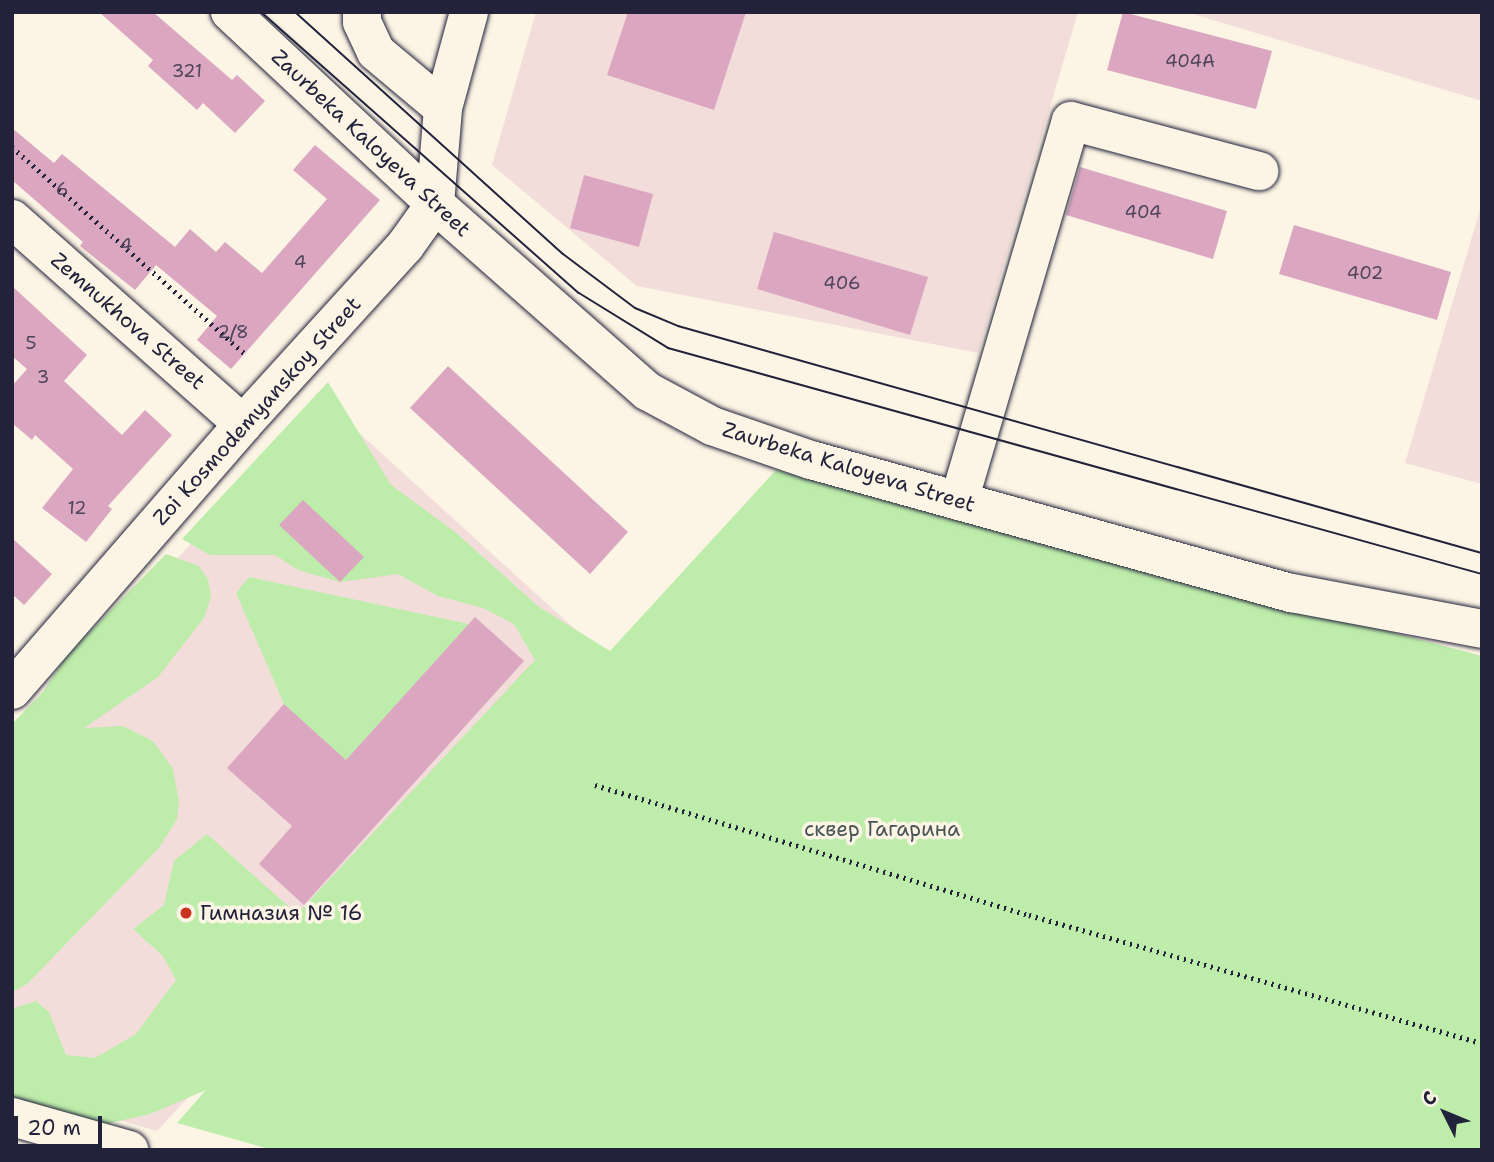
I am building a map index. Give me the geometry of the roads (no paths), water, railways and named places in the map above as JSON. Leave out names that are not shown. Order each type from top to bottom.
[{"type":"street","name":"Zaurbeka Kaloyeva Street","points":[[230,12],[435,204],[647,391],[712,426],[811,460],[1292,593],[1482,629]]},
{"type":"street","points":[[362,12],[362,22],[376,52],[443,108]]},
{"type":"street","points":[[435,204],[443,108],[470,12]]},
{"type":"street","points":[[959,501],[1071,121],[1259,170]]},
{"type":"street","name":"Zoi Kosmodemyanskoy Street","points":[[12,690],[243,424],[405,246],[435,204]]},
{"type":"street","name":"Zemnukhova Street","points":[[12,219],[243,424]]},
{"type":"street","points":[[12,1116],[129,1150]]},
{"type":"tram line","points":[[261,12],[579,293],[668,348],[1482,574]]},
{"type":"tram line","points":[[295,12],[563,254],[635,308],[678,326],[1482,553]]},
{"type":"place","name":"Гимназия № 16","points":[[186,913]]},
{"type":"park label","name":"сквер Гагарина","points":[[882,829]]}]
